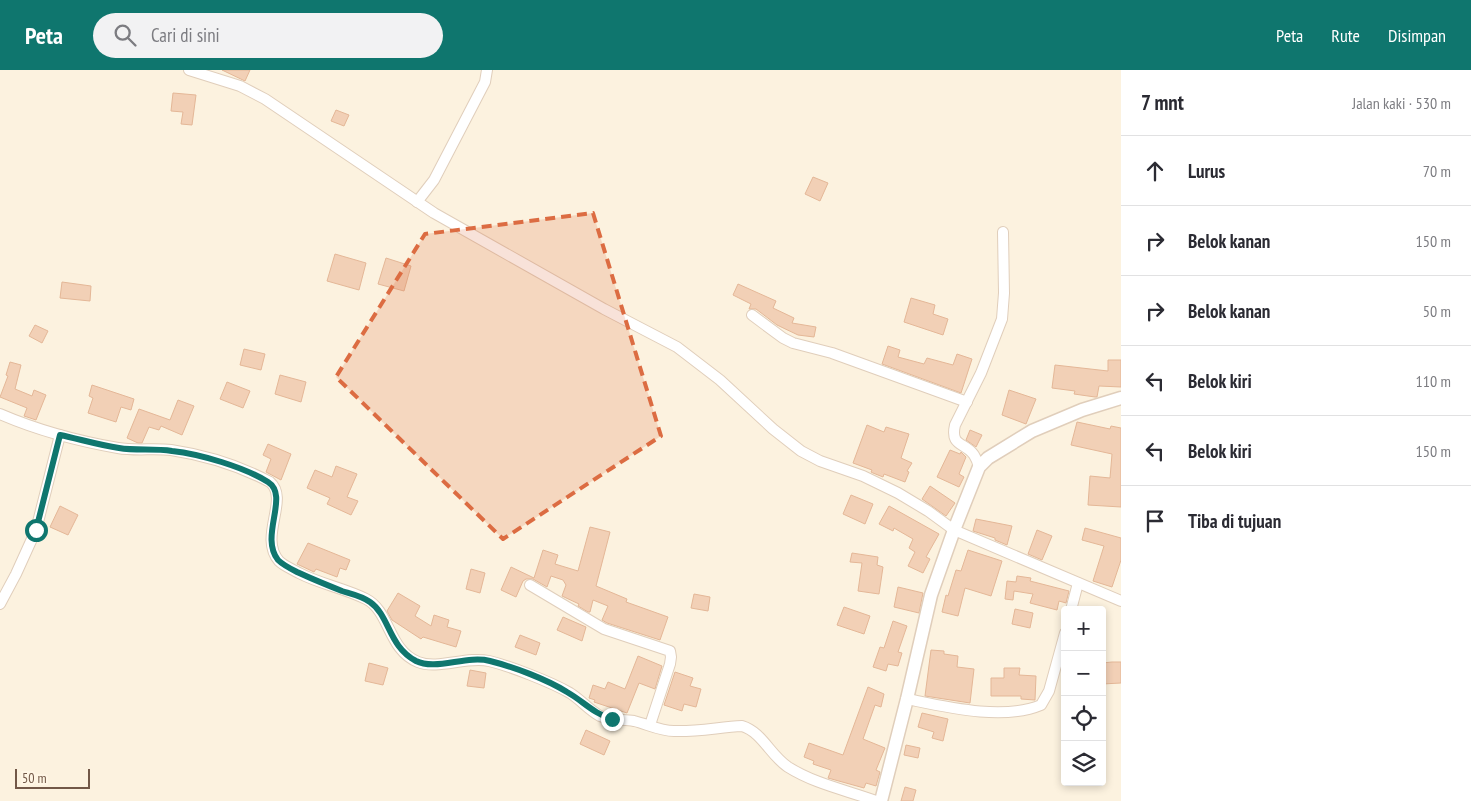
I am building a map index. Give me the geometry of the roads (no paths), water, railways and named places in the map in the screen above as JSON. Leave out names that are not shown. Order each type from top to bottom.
[{"type":"street","points":[[189,70],[240,86],[265,100],[417,202],[545,276],[677,347],[720,380],[773,429],[801,451],[820,461],[863,476],[898,493],[928,511],[954,530],[1121,601]]},
{"type":"street","points":[[417,202],[434,180],[485,82],[487,70]]},
{"type":"street","points":[[979,467],[974,455],[958,443],[954,437],[955,426],[981,373],[1002,319],[1004,293],[1003,232]]},
{"type":"street","points":[[752,315],[783,338],[859,362],[967,402]]},
{"type":"street","points":[[881,801],[931,595],[979,467],[988,458],[1032,431],[1082,410],[1121,398]]},
{"type":"street","points":[[0,414],[60,435],[120,448],[171,450],[197,455],[260,477],[274,486],[277,491],[272,529],[273,547],[278,560],[312,580],[371,602],[381,614],[390,634],[399,647],[412,659],[427,664],[467,660],[488,661],[500,664],[568,692],[602,716],[650,725],[674,732],[742,726],[750,728],[779,761],[791,769],[825,785],[876,801]]},
{"type":"street","points":[[0,604],[36,530],[60,435]]},
{"type":"street","points":[[1072,606],[1078,583]]},
{"type":"street","points":[[530,585],[604,629],[670,651],[670,664],[650,725]]},
{"type":"street","points":[[907,699],[953,709],[993,712],[1022,710],[1041,705],[1049,691],[1061,648]]}]
